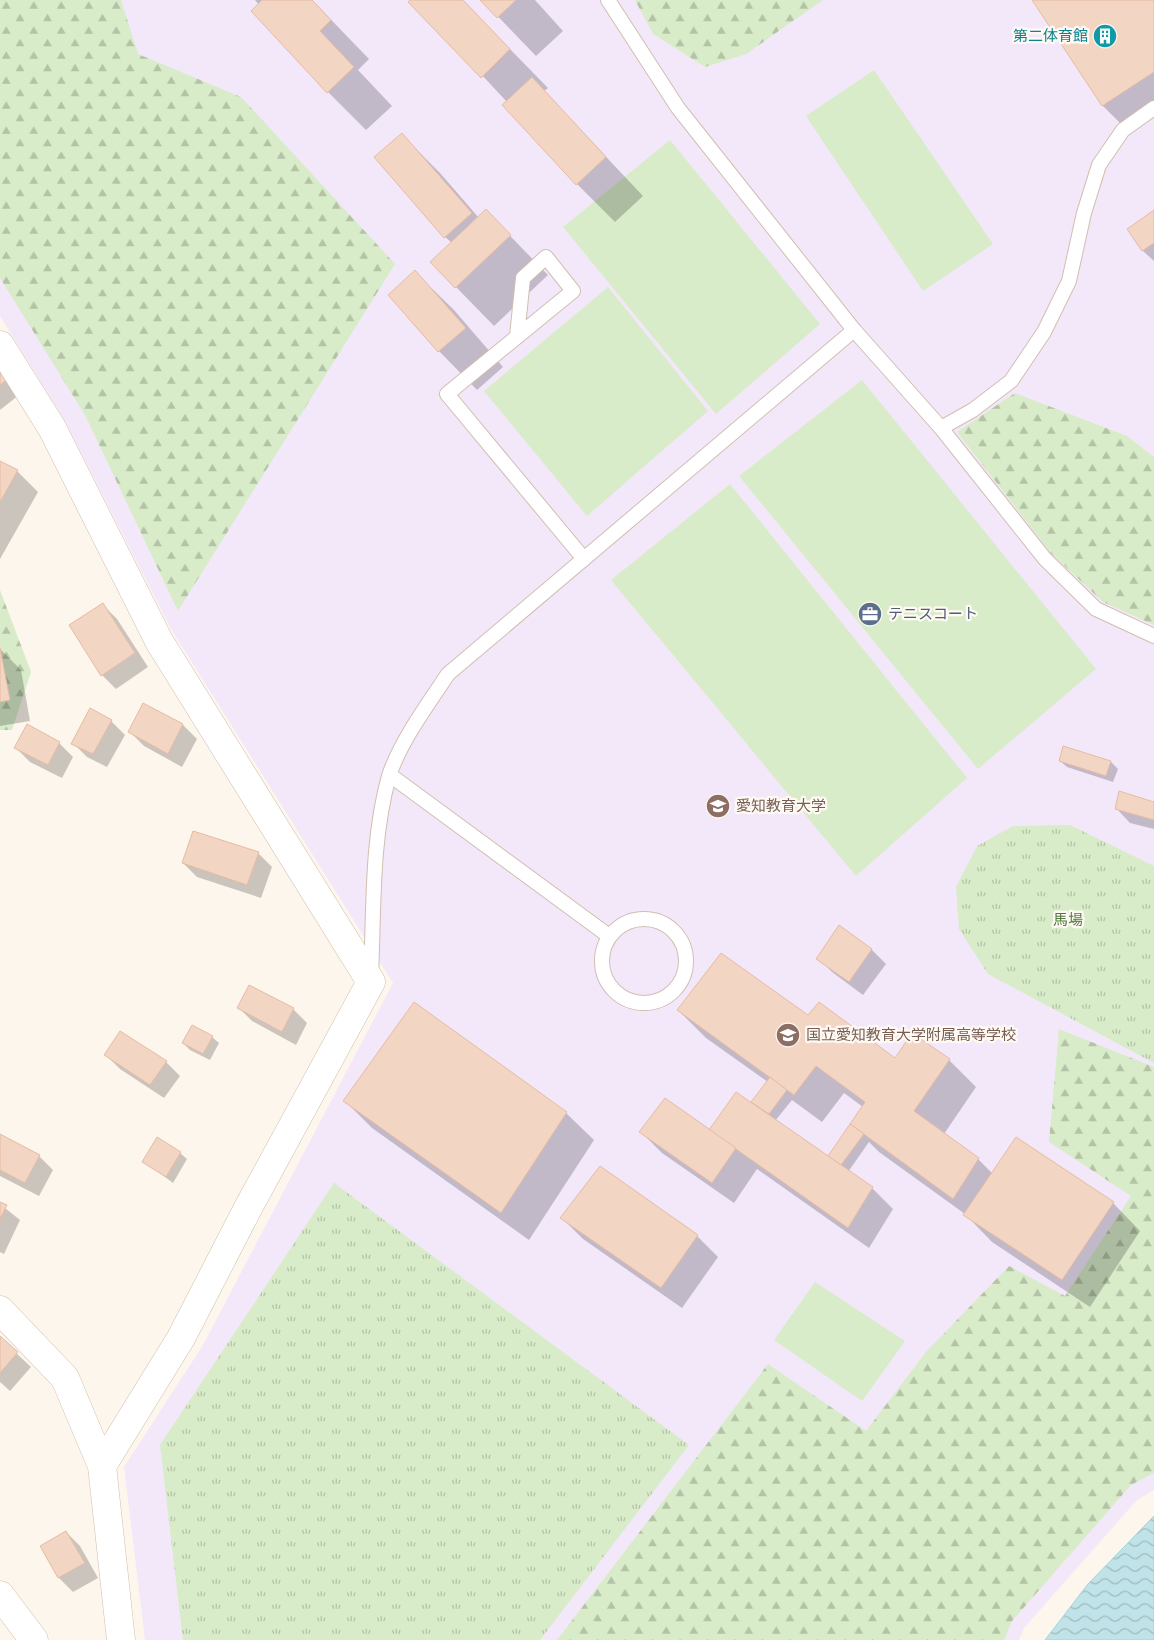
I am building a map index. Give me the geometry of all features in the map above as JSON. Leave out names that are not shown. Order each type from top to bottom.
[{"type":"street","points":[[0,346],[52,428],[159,641],[371,982],[248,1208],[181,1338],[102,1466]]},
{"type":"street","points":[[0,1310],[65,1378],[102,1466],[121,1640]]},
{"type":"street","points":[[0,1596],[34,1640]]},
{"type":"lane","points":[[608,0],[678,108],[854,330],[940,428],[1044,558],[1096,609],[1154,636]]},
{"type":"lane","points":[[940,428],[973,410],[1011,381],[1044,332],[1069,281],[1084,213],[1099,165],[1123,130],[1154,108]]},
{"type":"lane","points":[[517,336],[523,278],[546,257],[573,291],[447,394],[584,558]]},
{"type":"lane","points":[[371,982],[379,829],[390,775],[414,724],[448,674],[854,330]]},
{"type":"lane","points":[[390,775],[609,936]]},
{"type":"lane","points":[[648,918],[662,922],[674,931],[683,943],[687,957],[686,972],[680,985],[670,995],[658,1002],[645,1004],[632,1002],[620,996],[610,986],[604,975],[602,962],[604,948],[609,936],[620,926],[634,920],[648,918]]},
{"type":"shaded area","name":"愛知教育大学","points":[[0,0],[1154,0],[1154,1490],[1137,1500],[1024,1628],[1019,1640],[145,1640],[124,1467],[203,1345],[393,983],[171,629],[65,421],[0,316]]},
{"type":"green space","points":[[0,0],[121,0],[138,54],[241,97],[395,264],[178,611],[85,415],[0,278]]},
{"type":"green space","points":[[635,0],[823,0],[746,54],[705,67],[653,34]]},
{"type":"green space","points":[[874,70],[993,244],[923,291],[806,116]]},
{"type":"green space","points":[[670,140],[820,324],[716,414],[563,227]]},
{"type":"green space","points":[[608,287],[708,411],[587,516],[484,391]]},
{"type":"green space","points":[[862,380],[1096,669],[978,769],[739,476]]},
{"type":"green space","points":[[1015,393],[1127,436],[1154,457],[1154,625],[1103,602],[1051,553],[957,432]]},
{"type":"green space","points":[[730,484],[967,778],[856,876],[611,580]]},
{"type":"green space","points":[[0,590],[31,672],[12,730],[0,730]]},
{"type":"green space","name":"馬場","points":[[1070,825],[1154,866],[1154,1063],[988,974],[959,929],[956,887],[977,846],[1013,826]]},
{"type":"green space","points":[[1059,1029],[1154,1067],[1154,1473],[1131,1485],[1012,1621],[1004,1640],[557,1640],[768,1364],[866,1431],[926,1352],[1009,1266],[1065,1296],[1131,1196],[1049,1142]]},
{"type":"green space","points":[[334,1183],[689,1445],[540,1640],[183,1640],[160,1445]]},
{"type":"green space","points":[[815,1282],[905,1341],[862,1401],[774,1340]]},
{"type":"water","points":[[1154,1516],[1154,1640],[1045,1640],[1088,1584]]},
{"type":"building","points":[[262,0],[312,0],[331,20],[320,31],[354,67],[327,93],[251,11]]},
{"type":"building","points":[[410,0],[463,0],[510,49],[481,78],[408,2]]},
{"type":"building","points":[[480,0],[516,0],[497,18]]},
{"type":"building","name":"第二体育館","points":[[1032,0],[1154,0],[1154,72],[1102,106]]},
{"type":"building","points":[[532,77],[606,157],[576,185],[502,105]]},
{"type":"building","points":[[402,133],[472,213],[444,238],[374,157]]},
{"type":"building","points":[[486,209],[511,235],[455,288],[430,262]]},
{"type":"building","points":[[1154,210],[1154,243],[1142,251],[1127,229]]},
{"type":"building","points":[[415,270],[466,328],[438,352],[388,295]]},
{"type":"building","points":[[0,372],[6,380],[0,385]]},
{"type":"building","points":[[0,461],[18,470],[0,502]]},
{"type":"building","points":[[103,603],[135,653],[101,676],[69,625]]},
{"type":"building","points":[[0,648],[10,700],[0,702]]},
{"type":"building","points":[[143,703],[183,724],[168,754],[128,732]]},
{"type":"building","points":[[90,708],[112,720],[93,754],[71,744]]},
{"type":"building","points":[[27,724],[60,742],[48,765],[14,748]]},
{"type":"building","points":[[1063,746],[1111,761],[1106,776],[1059,761]]},
{"type":"building","points":[[1119,791],[1154,802],[1154,820],[1115,809]]},
{"type":"building","points":[[193,831],[259,852],[247,885],[182,863]]},
{"type":"building","points":[[839,925],[872,949],[849,982],[816,959]]},
{"type":"building","points":[[721,953],[808,1015],[819,1002],[895,1058],[912,1033],[950,1059],[914,1111],[979,1158],[953,1199],[850,1124],[865,1102],[816,1066],[794,1095],[677,1010]]},
{"type":"building","points":[[249,985],[294,1008],[282,1032],[237,1008]]},
{"type":"building","points":[[414,1002],[567,1112],[501,1213],[343,1101]]},
{"type":"building","points":[[192,1025],[213,1036],[203,1054],[182,1043]]},
{"type":"building","points":[[120,1031],[167,1061],[150,1085],[104,1055]]},
{"type":"building","points":[[770,1077],[787,1090],[769,1114],[751,1102]]},
{"type":"building","points":[[736,1092],[873,1187],[848,1228],[709,1130]]},
{"type":"building","points":[[665,1098],[736,1148],[712,1183],[639,1132]]},
{"type":"building","points":[[850,1124],[864,1134],[841,1165],[828,1156]]},
{"type":"building","points":[[0,1134],[40,1155],[25,1183],[0,1170]]},
{"type":"building","points":[[157,1137],[181,1152],[166,1177],[142,1162]]},
{"type":"building","points":[[1016,1137],[1114,1202],[1062,1280],[963,1215]]},
{"type":"building","points":[[600,1166],[698,1235],[661,1288],[560,1218]]},
{"type":"building","points":[[0,1202],[7,1205],[0,1219]]},
{"type":"building","points":[[0,1336],[18,1352],[0,1373]]},
{"type":"building","points":[[66,1531],[85,1563],[58,1578],[40,1546]]},
{"type":"place","name":"第二体育館","points":[[1105,36]]},
{"type":"place","name":"テニスコート","points":[[870,614]]},
{"type":"place","name":"愛知教育大学","points":[[718,806]]},
{"type":"place","name":"国立愛知教育大学附属高等学校","points":[[788,1035]]}]
